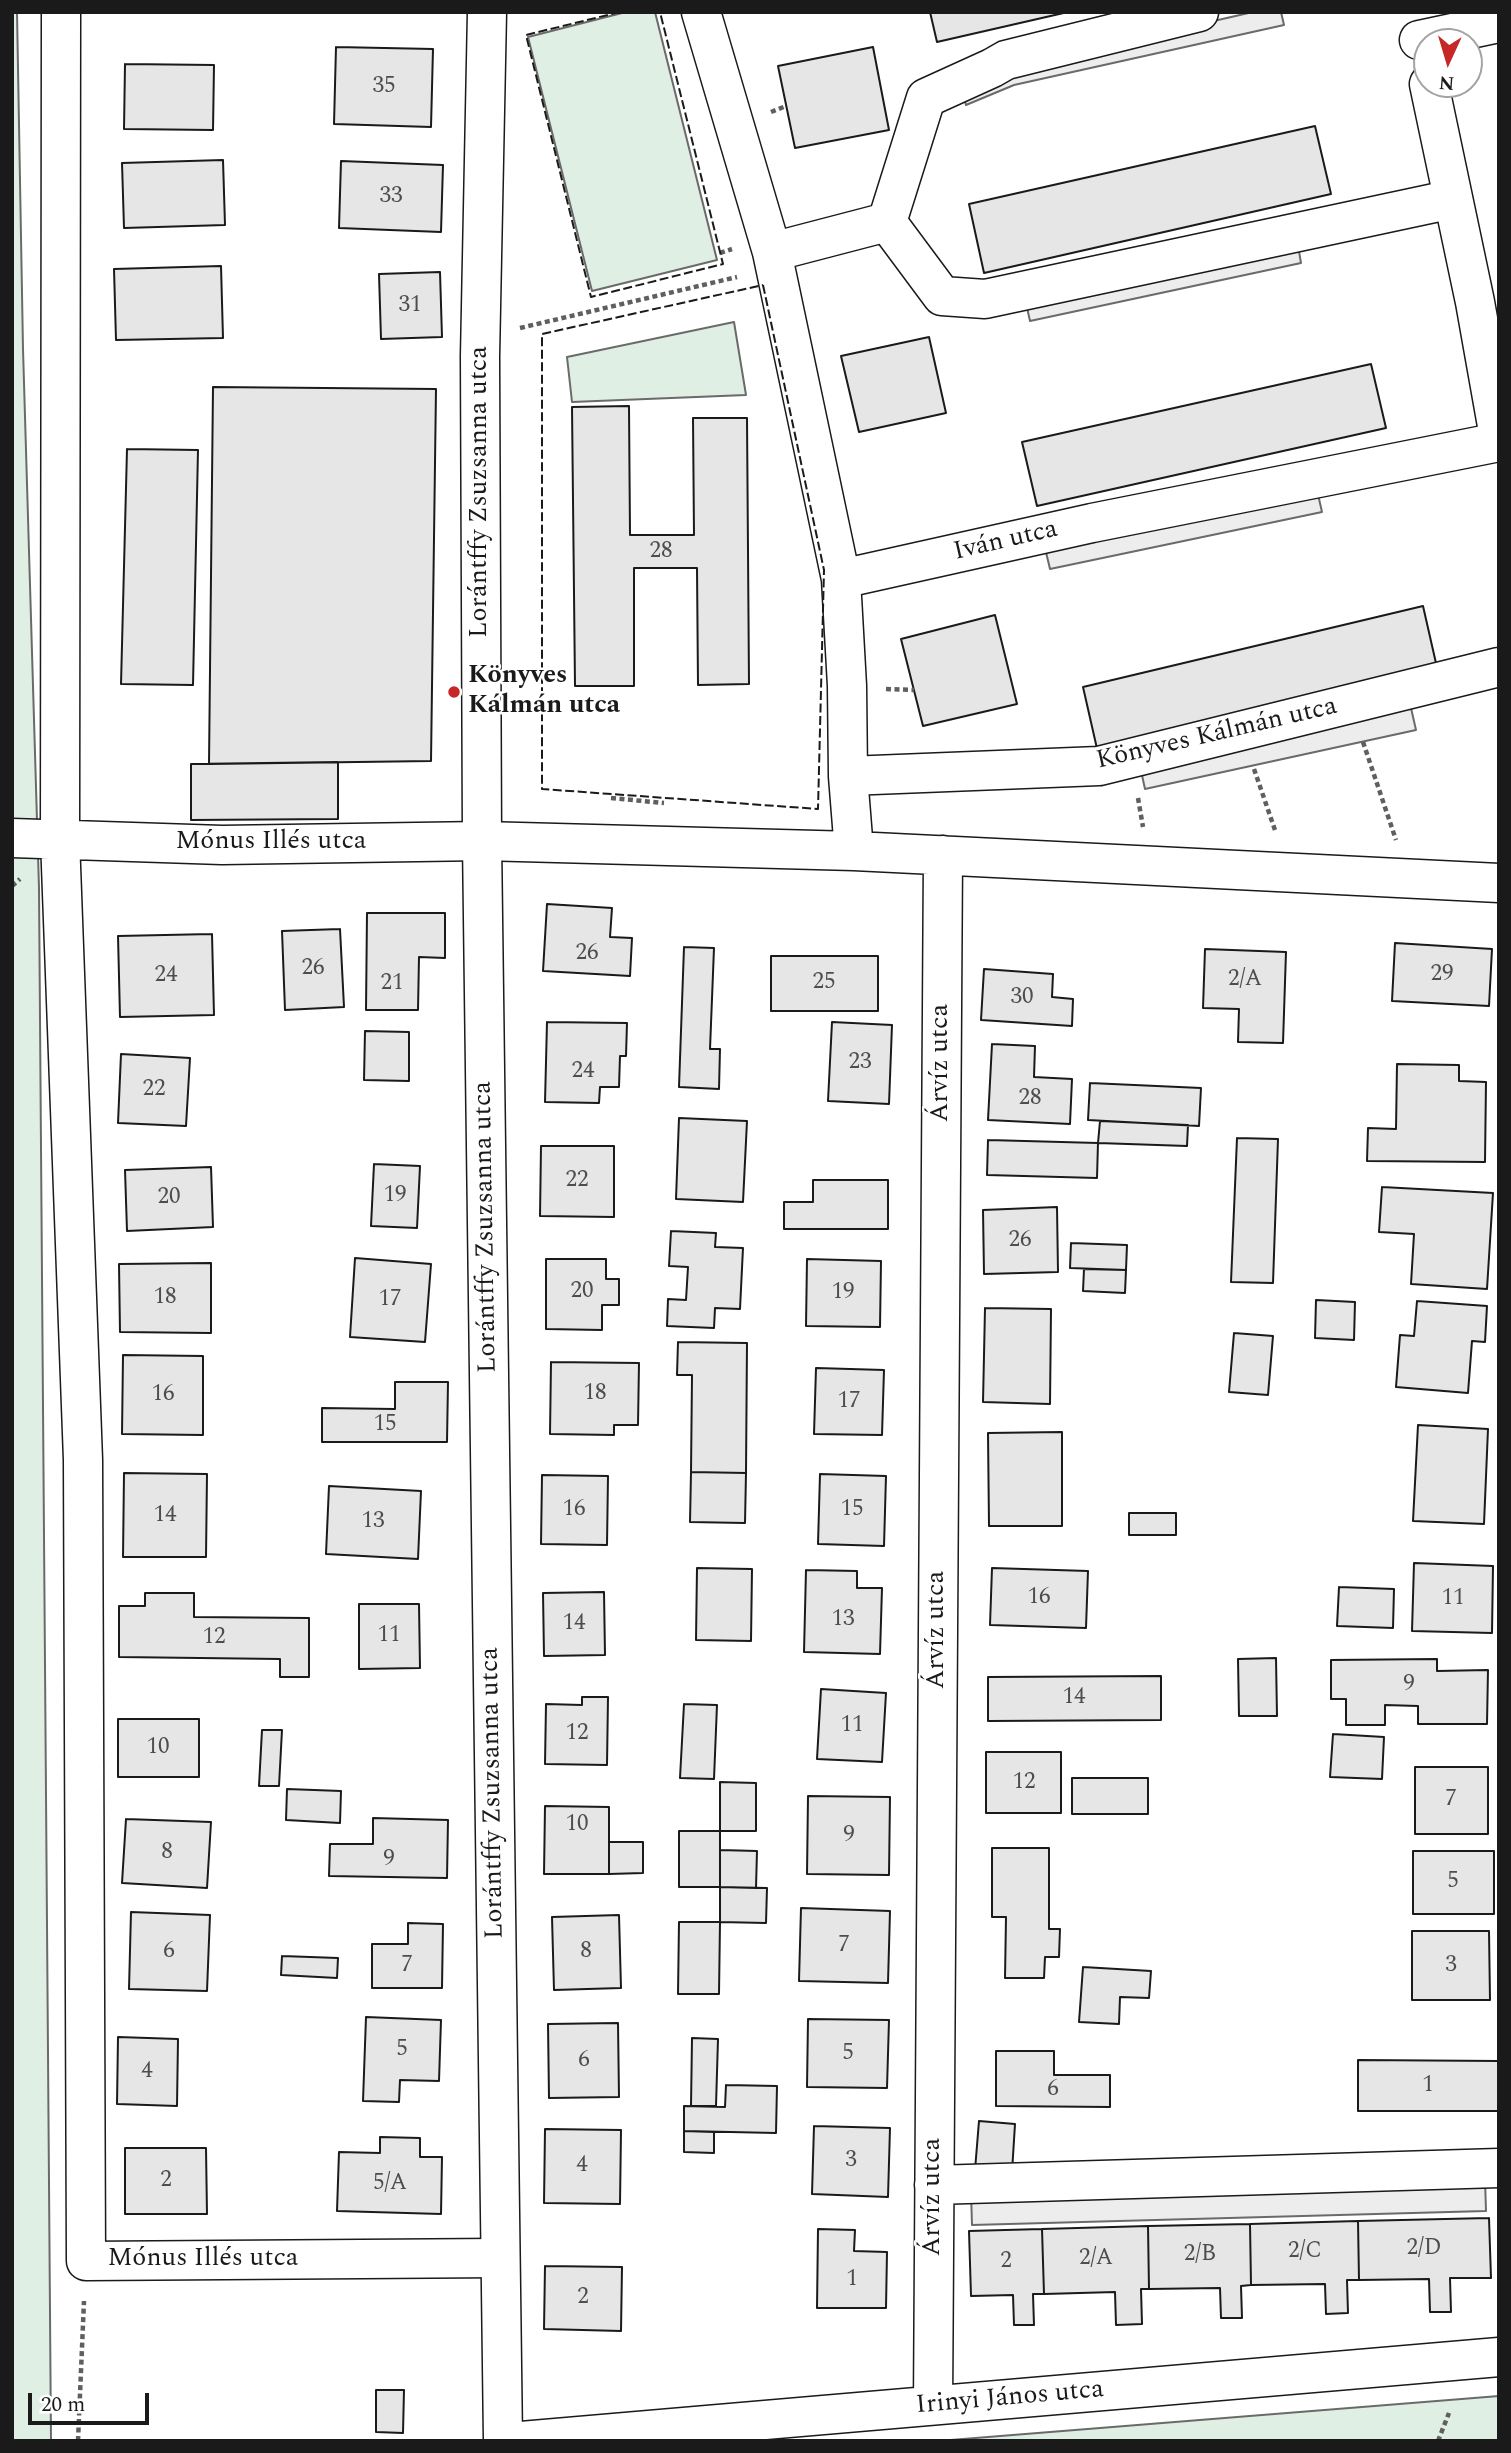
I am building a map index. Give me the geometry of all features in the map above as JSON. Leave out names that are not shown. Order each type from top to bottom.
[{"type":"street","points":[[61,12],[60,839],[83,1460],[86,2261]]},
{"type":"street","name":"Lorántffy Zsuzsanna utca","points":[[487,12],[481,340],[482,841],[503,2441]]},
{"type":"street","points":[[701,12],[773,260],[841,579],[847,686],[848,776],[854,851]]},
{"type":"street","points":[[887,222],[926,98],[1006,60],[1199,12]]},
{"type":"street","points":[[1415,26],[1499,23]]},
{"type":"street","name":"Iván utca","points":[[841,579],[1170,506],[1499,440],[1487,299],[1453,199],[1432,98]]},
{"type":"street","points":[[887,222],[942,296],[985,299],[1453,199]]},
{"type":"street","points":[[773,260],[887,222]]},
{"type":"street","name":"Könyves Kálmán utca","points":[[848,776],[1099,765],[1499,667]]},
{"type":"street","name":"Mónus Illés utca","points":[[12,838],[222,845],[482,841]]},
{"type":"street","points":[[482,841],[854,851],[1499,883]]},
{"type":"street","name":"Árvíz utca","points":[[933,2405],[943,855]]},
{"type":"street","points":[[934,2185],[1499,2168]]},
{"type":"street","name":"Mónus Illés utca","points":[[86,2261],[500,2258]]},
{"type":"street","name":"Irinyi János utca","points":[[521,2441],[1499,2357]]},
{"type":"path","points":[[481,340],[534,323],[773,260]]},
{"type":"path","points":[[1350,704],[1399,849]]},
{"type":"path","points":[[1241,730],[1279,843]]},
{"type":"path","name":"Mónus Illés utca","points":[[78,2441],[86,2261]]},
{"type":"path","points":[[1438,2441],[1449,2413]]},
{"type":"green space","points":[[12,12],[17,12],[23,349],[39,888],[51,2441],[12,2441]]},
{"type":"green space","points":[[626,12],[655,12],[717,260],[592,291],[528,37]]},
{"type":"green space","points":[[734,322],[746,395],[572,402],[567,357]]},
{"type":"green space","points":[[1499,2396],[1499,2441],[938,2441]]},
{"type":"shaded area","points":[[1253,12],[1281,12],[1284,25],[1014,85],[966,105],[961,87],[1008,68]]},
{"type":"shaded area","points":[[1297,240],[1301,263],[1030,321],[1025,299]]},
{"type":"shaded area","points":[[1317,490],[1322,512],[1050,569],[1045,548]]},
{"type":"shaded area","points":[[1411,708],[1416,730],[1145,789],[1140,766]]},
{"type":"shaded area","points":[[1485,2179],[1486,2211],[972,2225],[971,2192]]},
{"type":"building","points":[[930,12],[1068,12],[937,42]]},
{"type":"building","points":[[336,47],[433,49],[431,127],[334,124]]},
{"type":"building","points":[[873,47],[889,130],[795,148],[778,66]]},
{"type":"building","points":[[125,64],[214,65],[213,130],[124,129]]},
{"type":"building","points":[[1315,126],[1331,194],[984,273],[969,204]]},
{"type":"building","points":[[223,160],[225,225],[124,228],[122,163]]},
{"type":"building","points":[[341,161],[443,165],[441,232],[339,228]]},
{"type":"building","points":[[221,266],[223,338],[116,340],[114,269]]},
{"type":"building","points":[[440,272],[442,337],[381,339],[379,274]]},
{"type":"building","points":[[929,337],[946,413],[859,432],[841,356]]},
{"type":"building","points":[[1371,364],[1386,428],[1037,506],[1022,442]]},
{"type":"building","points":[[213,387],[436,389],[431,761],[209,764]]},
{"type":"building","points":[[629,406],[630,535],[694,535],[693,418],[747,418],[749,684],[698,685],[697,568],[634,568],[634,686],[575,686],[572,407]]},
{"type":"building","points":[[127,449],[198,450],[193,685],[121,684]]},
{"type":"building","points":[[1423,606],[1438,672],[1098,753],[1083,687]]},
{"type":"building","points":[[995,615],[1017,704],[923,726],[901,639]]},
{"type":"building","points":[[338,762],[338,819],[191,820],[191,764]]},
{"type":"building","points":[[547,904],[612,908],[610,937],[632,938],[630,976],[543,971]]},
{"type":"building","points":[[367,913],[445,913],[445,958],[419,957],[418,1010],[366,1010]]},
{"type":"building","points":[[340,929],[344,1007],[285,1010],[282,931]]},
{"type":"building","points":[[212,934],[214,1015],[120,1017],[118,936]]},
{"type":"building","points":[[1395,943],[1492,949],[1489,1006],[1392,1001]]},
{"type":"building","points":[[684,947],[714,948],[710,1049],[720,1049],[719,1089],[679,1087]]},
{"type":"building","points":[[1205,949],[1286,952],[1283,1043],[1238,1042],[1239,1009],[1203,1008]]},
{"type":"building","points":[[771,956],[878,956],[878,1011],[771,1011]]},
{"type":"building","points":[[984,969],[1053,974],[1052,997],[1073,999],[1072,1026],[981,1020]]},
{"type":"building","points":[[547,1022],[627,1023],[626,1056],[620,1056],[619,1087],[600,1087],[599,1103],[545,1102]]},
{"type":"building","points":[[832,1022],[892,1025],[889,1104],[828,1101]]},
{"type":"building","points":[[365,1031],[409,1032],[409,1081],[364,1080]]},
{"type":"building","points":[[992,1044],[1035,1046],[1034,1077],[1072,1079],[1070,1124],[988,1120]]},
{"type":"building","points":[[121,1054],[190,1058],[186,1126],[118,1123]]},
{"type":"building","points":[[1397,1064],[1459,1065],[1459,1081],[1486,1082],[1485,1162],[1367,1161],[1368,1128],[1396,1129]]},
{"type":"building","points":[[1090,1083],[1201,1088],[1199,1126],[1088,1120]]},
{"type":"building","points":[[679,1118],[747,1121],[743,1202],[676,1199]]},
{"type":"building","points":[[1100,1121],[1188,1125],[1187,1146],[1098,1143]]},
{"type":"building","points":[[1237,1138],[1278,1139],[1273,1283],[1231,1282]]},
{"type":"building","points":[[988,1140],[1098,1143],[1097,1178],[987,1175]]},
{"type":"building","points":[[541,1146],[614,1146],[614,1217],[540,1216]]},
{"type":"building","points":[[374,1164],[420,1166],[417,1228],[371,1226]]},
{"type":"building","points":[[211,1167],[213,1227],[127,1231],[125,1170]]},
{"type":"building","points":[[813,1180],[888,1180],[888,1229],[784,1229],[784,1202],[813,1202]]},
{"type":"building","points":[[1382,1187],[1493,1193],[1487,1289],[1411,1284],[1414,1234],[1379,1232]]},
{"type":"building","points":[[1057,1207],[1058,1272],[984,1274],[983,1210]]},
{"type":"building","points":[[671,1231],[716,1233],[715,1247],[743,1248],[740,1309],[715,1308],[714,1328],[667,1326],[668,1299],[686,1300],[688,1267],[669,1266]]},
{"type":"building","points":[[1071,1243],[1127,1245],[1126,1270],[1070,1268]]},
{"type":"building","points":[[355,1258],[431,1264],[425,1342],[350,1337]]},
{"type":"building","points":[[546,1259],[606,1259],[606,1279],[619,1279],[619,1305],[602,1305],[602,1330],[546,1329]]},
{"type":"building","points":[[807,1259],[881,1261],[880,1327],[806,1326]]},
{"type":"building","points":[[211,1263],[211,1333],[120,1332],[119,1264]]},
{"type":"building","points":[[1084,1269],[1126,1270],[1125,1293],[1083,1291]]},
{"type":"building","points":[[1316,1300],[1355,1302],[1354,1340],[1315,1338]]},
{"type":"building","points":[[1417,1301],[1487,1306],[1485,1342],[1472,1341],[1468,1393],[1396,1387],[1400,1335],[1414,1336]]},
{"type":"building","points":[[985,1308],[1051,1309],[1050,1404],[983,1402]]},
{"type":"building","points":[[1234,1333],[1273,1336],[1268,1395],[1229,1392]]},
{"type":"building","points":[[678,1342],[747,1343],[746,1473],[691,1472],[692,1375],[677,1375]]},
{"type":"building","points":[[123,1355],[203,1356],[203,1435],[122,1434]]},
{"type":"building","points":[[551,1362],[639,1363],[638,1425],[614,1425],[614,1435],[550,1434]]},
{"type":"building","points":[[816,1368],[884,1370],[882,1435],[814,1434]]},
{"type":"building","points":[[395,1382],[448,1382],[447,1442],[322,1442],[322,1408],[395,1409]]},
{"type":"building","points":[[1418,1425],[1488,1429],[1484,1524],[1413,1521]]},
{"type":"building","points":[[1062,1432],[1062,1526],[989,1526],[988,1433]]},
{"type":"building","points":[[691,1472],[746,1473],[745,1523],[690,1522]]},
{"type":"building","points":[[124,1473],[207,1474],[206,1557],[123,1557]]},
{"type":"building","points":[[820,1474],[886,1476],[884,1546],[818,1544]]},
{"type":"building","points":[[542,1475],[608,1476],[607,1545],[541,1544]]},
{"type":"building","points":[[329,1486],[421,1491],[418,1559],[326,1554]]},
{"type":"building","points":[[1129,1513],[1176,1513],[1176,1535],[1129,1535]]},
{"type":"building","points":[[1414,1563],[1493,1566],[1492,1633],[1412,1631]]},
{"type":"building","points":[[697,1568],[752,1569],[751,1641],[696,1640]]},
{"type":"building","points":[[992,1568],[1088,1571],[1086,1628],[990,1625]]},
{"type":"building","points":[[806,1570],[857,1571],[857,1588],[882,1588],[880,1654],[804,1652]]},
{"type":"building","points":[[1339,1587],[1394,1589],[1393,1628],[1337,1626]]},
{"type":"building","points":[[604,1592],[605,1655],[544,1656],[543,1593]]},
{"type":"building","points":[[145,1593],[194,1593],[194,1617],[309,1618],[309,1677],[280,1677],[280,1659],[119,1657],[119,1606],[145,1606]]},
{"type":"building","points":[[359,1604],[419,1604],[420,1668],[359,1669]]},
{"type":"building","points":[[1276,1658],[1277,1716],[1239,1716],[1238,1659]]},
{"type":"building","points":[[1437,1659],[1437,1671],[1488,1670],[1487,1724],[1418,1724],[1418,1706],[1385,1705],[1385,1725],[1346,1725],[1346,1699],[1331,1699],[1331,1660]]},
{"type":"building","points":[[1161,1676],[1161,1720],[988,1721],[988,1677]]},
{"type":"building","points":[[821,1689],[886,1693],[882,1762],[817,1759]]},
{"type":"building","points":[[582,1697],[608,1697],[607,1765],[545,1764],[546,1704],[582,1705]]},
{"type":"building","points":[[684,1704],[717,1705],[714,1779],[680,1778]]},
{"type":"building","points":[[118,1719],[199,1719],[199,1777],[118,1777]]},
{"type":"building","points":[[262,1730],[282,1730],[279,1786],[259,1786]]},
{"type":"building","points":[[1333,1734],[1384,1737],[1382,1779],[1330,1777]]},
{"type":"building","points":[[986,1752],[1061,1752],[1061,1813],[986,1813]]},
{"type":"building","points":[[1415,1767],[1488,1767],[1488,1834],[1415,1834]]},
{"type":"building","points":[[1072,1778],[1148,1778],[1148,1814],[1072,1814]]},
{"type":"building","points":[[720,1782],[756,1783],[756,1831],[720,1831]]},
{"type":"building","points":[[287,1789],[341,1791],[340,1823],[286,1820]]},
{"type":"building","points":[[808,1796],[890,1797],[889,1875],[807,1874]]},
{"type":"building","points":[[545,1806],[609,1807],[609,1874],[544,1874]]},
{"type":"building","points":[[373,1818],[448,1820],[447,1878],[329,1876],[330,1844],[373,1844]]},
{"type":"building","points":[[126,1819],[211,1822],[207,1888],[122,1883]]},
{"type":"building","points":[[679,1831],[720,1831],[720,1887],[679,1887]]},
{"type":"building","points":[[609,1842],[643,1842],[643,1873],[609,1874]]},
{"type":"building","points":[[992,1848],[1049,1848],[1049,1929],[1060,1929],[1059,1957],[1045,1957],[1044,1978],[1005,1978],[1006,1917],[992,1917]]},
{"type":"building","points":[[720,1850],[757,1851],[756,1888],[720,1887]]},
{"type":"building","points":[[1413,1851],[1494,1851],[1494,1914],[1413,1914]]},
{"type":"building","points":[[720,1887],[767,1888],[766,1923],[720,1922]]},
{"type":"building","points":[[801,1908],[890,1911],[888,1983],[799,1981]]},
{"type":"building","points":[[131,1912],[210,1915],[207,1991],[129,1989]]},
{"type":"building","points":[[619,1915],[621,1988],[554,1990],[552,1917]]},
{"type":"building","points":[[679,1922],[720,1922],[719,1994],[678,1994]]},
{"type":"building","points":[[408,1923],[443,1924],[442,1988],[372,1988],[372,1944],[408,1944]]},
{"type":"building","points":[[1412,1931],[1489,1931],[1490,2000],[1412,2000]]},
{"type":"building","points":[[282,1956],[338,1958],[337,1978],[281,1975]]},
{"type":"building","points":[[1083,1967],[1151,1971],[1149,1998],[1120,1997],[1119,2024],[1079,2022]]},
{"type":"building","points":[[366,2017],[441,2020],[439,2081],[400,2080],[399,2102],[363,2101]]},
{"type":"building","points":[[808,2019],[889,2020],[887,2088],[807,2087]]},
{"type":"building","points":[[618,2023],[619,2097],[549,2098],[548,2024]]},
{"type":"building","points":[[118,2037],[178,2039],[177,2106],[117,2104]]},
{"type":"building","points":[[692,2038],[718,2039],[716,2106],[691,2106]]},
{"type":"building","points":[[996,2051],[1054,2051],[1054,2075],[1110,2075],[1110,2107],[996,2106]]},
{"type":"building","points":[[1358,2060],[1499,2061],[1499,2111],[1358,2111]]},
{"type":"building","points":[[726,2085],[777,2086],[776,2133],[684,2131],[684,2106],[725,2107]]},
{"type":"building","points":[[979,2121],[1015,2124],[1012,2172],[975,2170]]},
{"type":"building","points":[[814,2126],[890,2128],[888,2197],[812,2194]]},
{"type":"building","points":[[545,2129],[621,2130],[620,2204],[544,2203]]},
{"type":"building","points":[[684,2131],[714,2132],[714,2153],[684,2152]]},
{"type":"building","points":[[380,2137],[420,2138],[420,2157],[442,2157],[441,2214],[337,2211],[339,2152],[380,2153]]},
{"type":"building","points":[[125,2148],[206,2148],[207,2214],[125,2214]]},
{"type":"building","points":[[1489,2218],[1491,2278],[1450,2278],[1451,2312],[1430,2312],[1429,2279],[1359,2280],[1358,2221]]},
{"type":"building","points":[[1358,2221],[1359,2280],[1347,2280],[1348,2313],[1326,2314],[1325,2284],[1251,2285],[1250,2224]]},
{"type":"building","points":[[1250,2224],[1251,2285],[1241,2286],[1242,2318],[1221,2318],[1220,2288],[1149,2289],[1148,2226]]},
{"type":"building","points":[[1148,2226],[1149,2289],[1141,2289],[1142,2324],[1116,2325],[1115,2292],[1044,2294],[1042,2229]]},
{"type":"building","points":[[818,2229],[855,2230],[854,2251],[887,2252],[886,2308],[817,2308]]},
{"type":"building","points":[[1042,2229],[1044,2294],[1033,2294],[1034,2325],[1014,2325],[1013,2295],[971,2296],[969,2231]]},
{"type":"building","points":[[545,2266],[622,2267],[621,2331],[544,2329]]},
{"type":"building","points":[[376,2390],[404,2390],[403,2433],[376,2432]]},
{"type":"fence","points":[[620,12],[526,35],[591,297],[723,264],[660,12]]},
{"type":"fence","points":[[763,285],[824,570],[818,809],[542,789],[542,334],[763,285]]},
{"type":"place","name":"Könyves Kálmán utca","points":[[454,692]]}]
